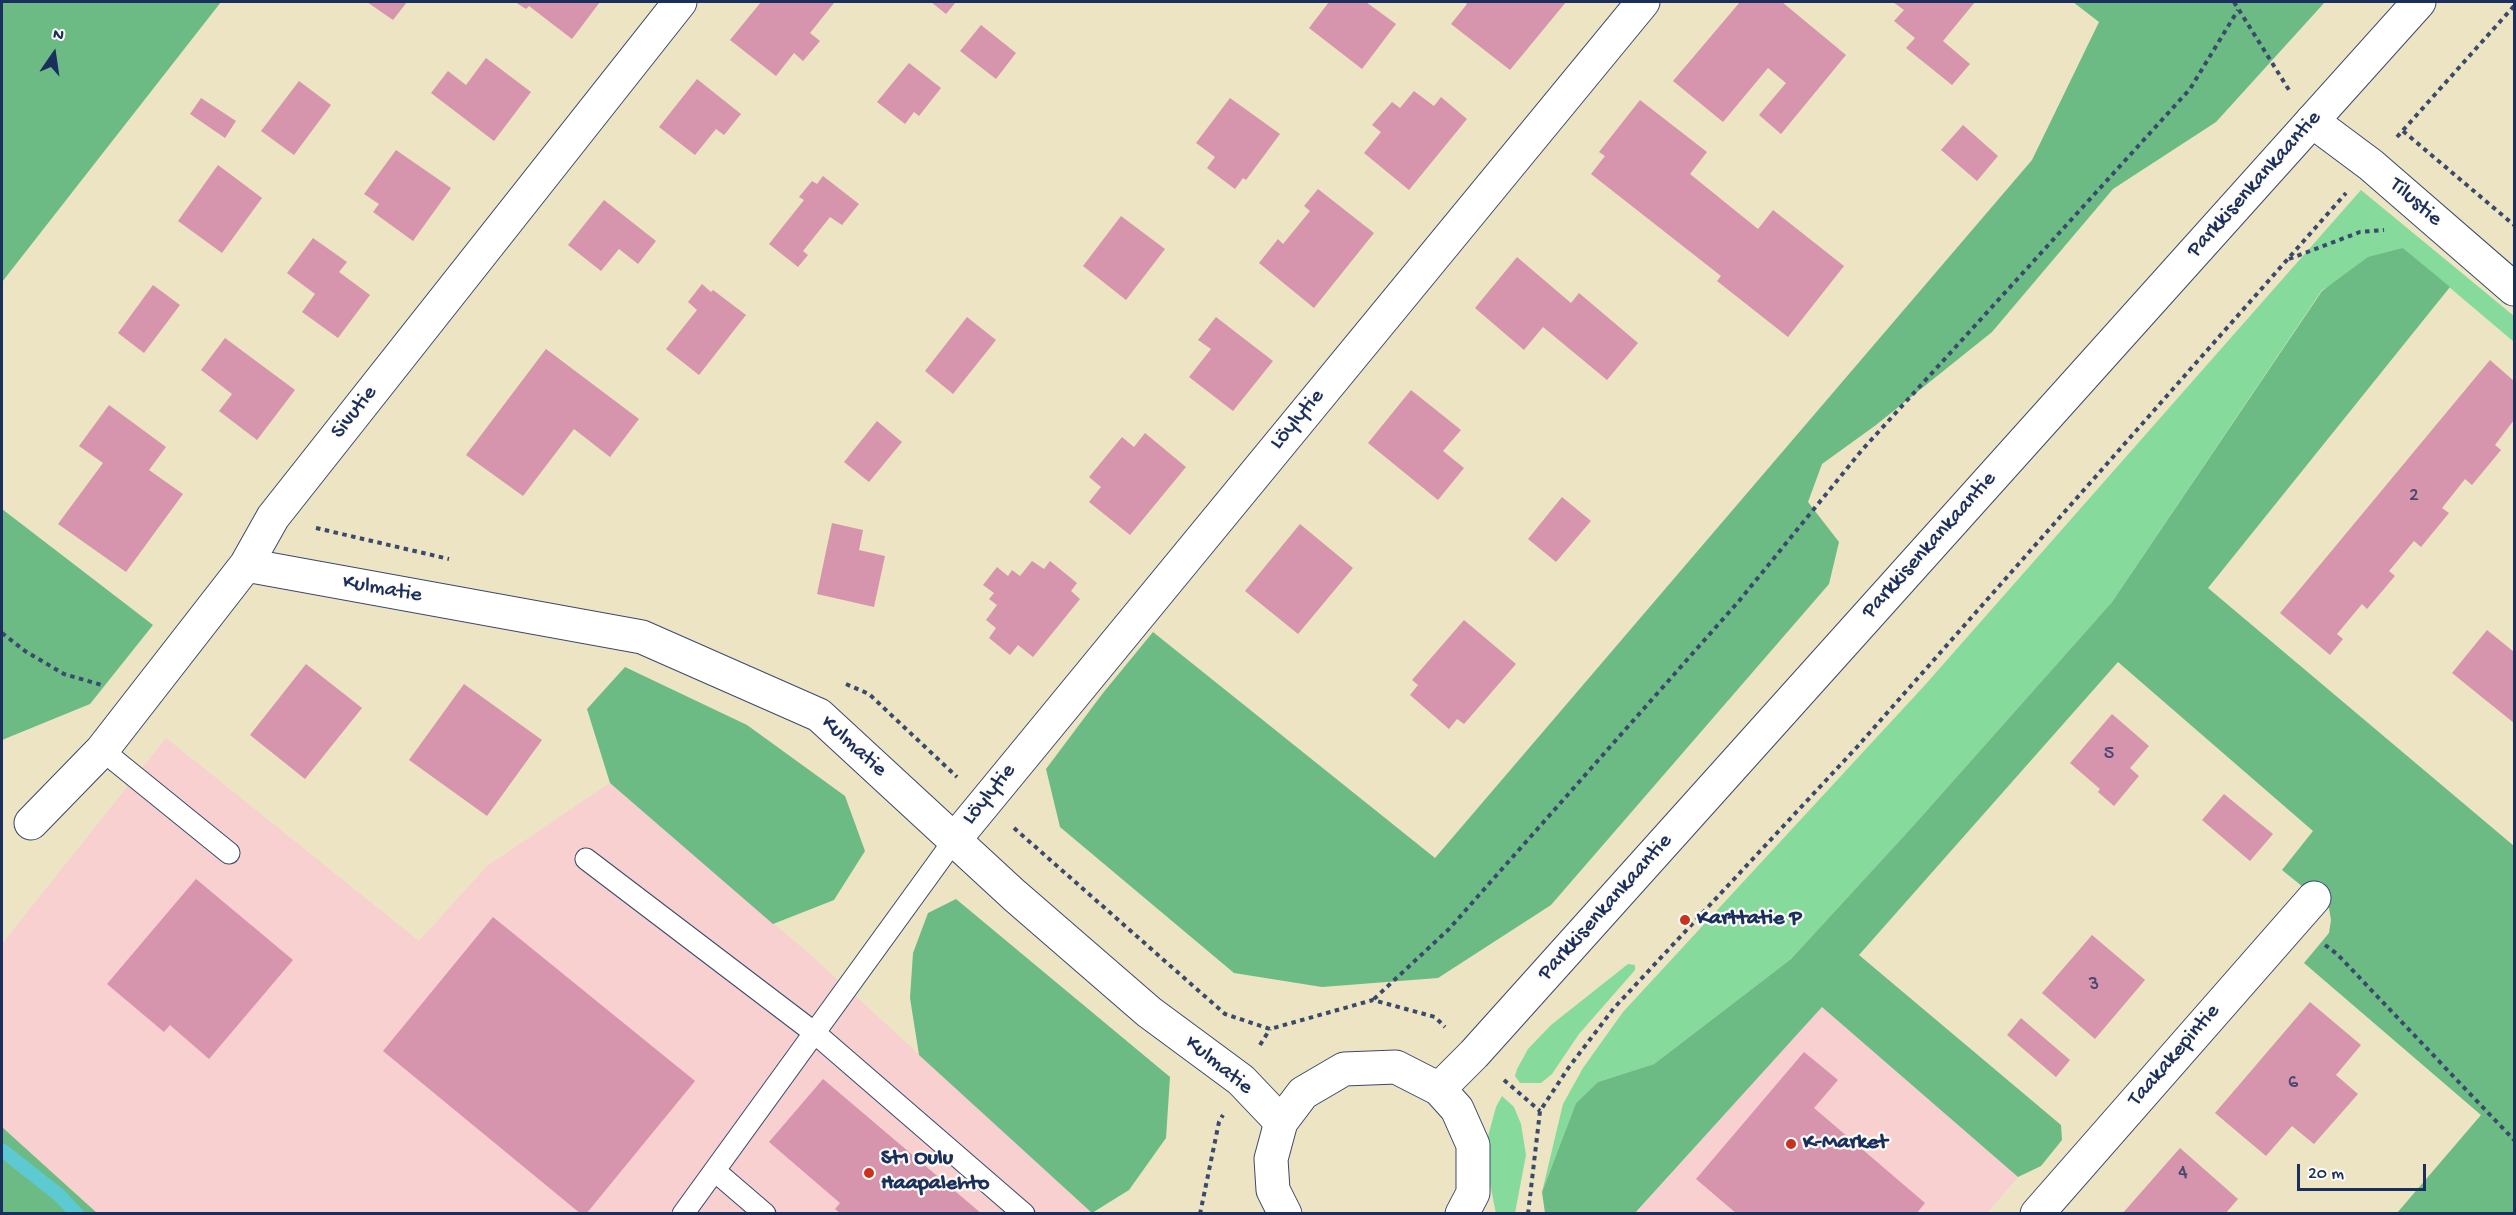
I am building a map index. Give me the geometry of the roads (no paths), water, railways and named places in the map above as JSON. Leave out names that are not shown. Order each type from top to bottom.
[{"type":"street","name":"Sivutie","points":[[31,823],[102,750],[246,565],[273,518],[680,2]]},
{"type":"street","name":"Löylytie","points":[[955,839],[1643,2]]},
{"type":"street","name":"Parkkisenkankaantie","points":[[1439,1089],[1474,1054],[2419,2]]},
{"type":"street","name":"Tilustie","points":[[2312,121],[2371,165],[2514,289]]},
{"type":"street","name":"Kulmatie","points":[[246,565],[642,637],[819,715],[1014,895],[1149,1012],[1241,1080],[1281,1122]]},
{"type":"street","name":"Taakakepintie","points":[[2037,1214],[2303,910]]},
{"type":"street","points":[[1285,1214],[1273,1190],[1271,1159],[1281,1122],[1303,1093],[1344,1069],[1396,1067],[1439,1089],[1458,1109],[1473,1144],[1473,1193],[1462,1214]]},
{"type":"lane","points":[[102,750],[229,853]]},
{"type":"lane","points":[[683,1214],[816,1034],[955,839]]},
{"type":"lane","points":[[586,859],[816,1034],[1024,1214]]},
{"type":"lane","points":[[715,1171],[765,1214]]},
{"type":"waterway","points":[[2,1150],[59,1195],[77,1214]]},
{"type":"place","name":"Karttatie P","points":[[1685,920]]},
{"type":"place","name":"K-Market","points":[[1791,1144]]},
{"type":"place","name":"St1 Oulu Haapalehto","points":[[869,1173]]}]
